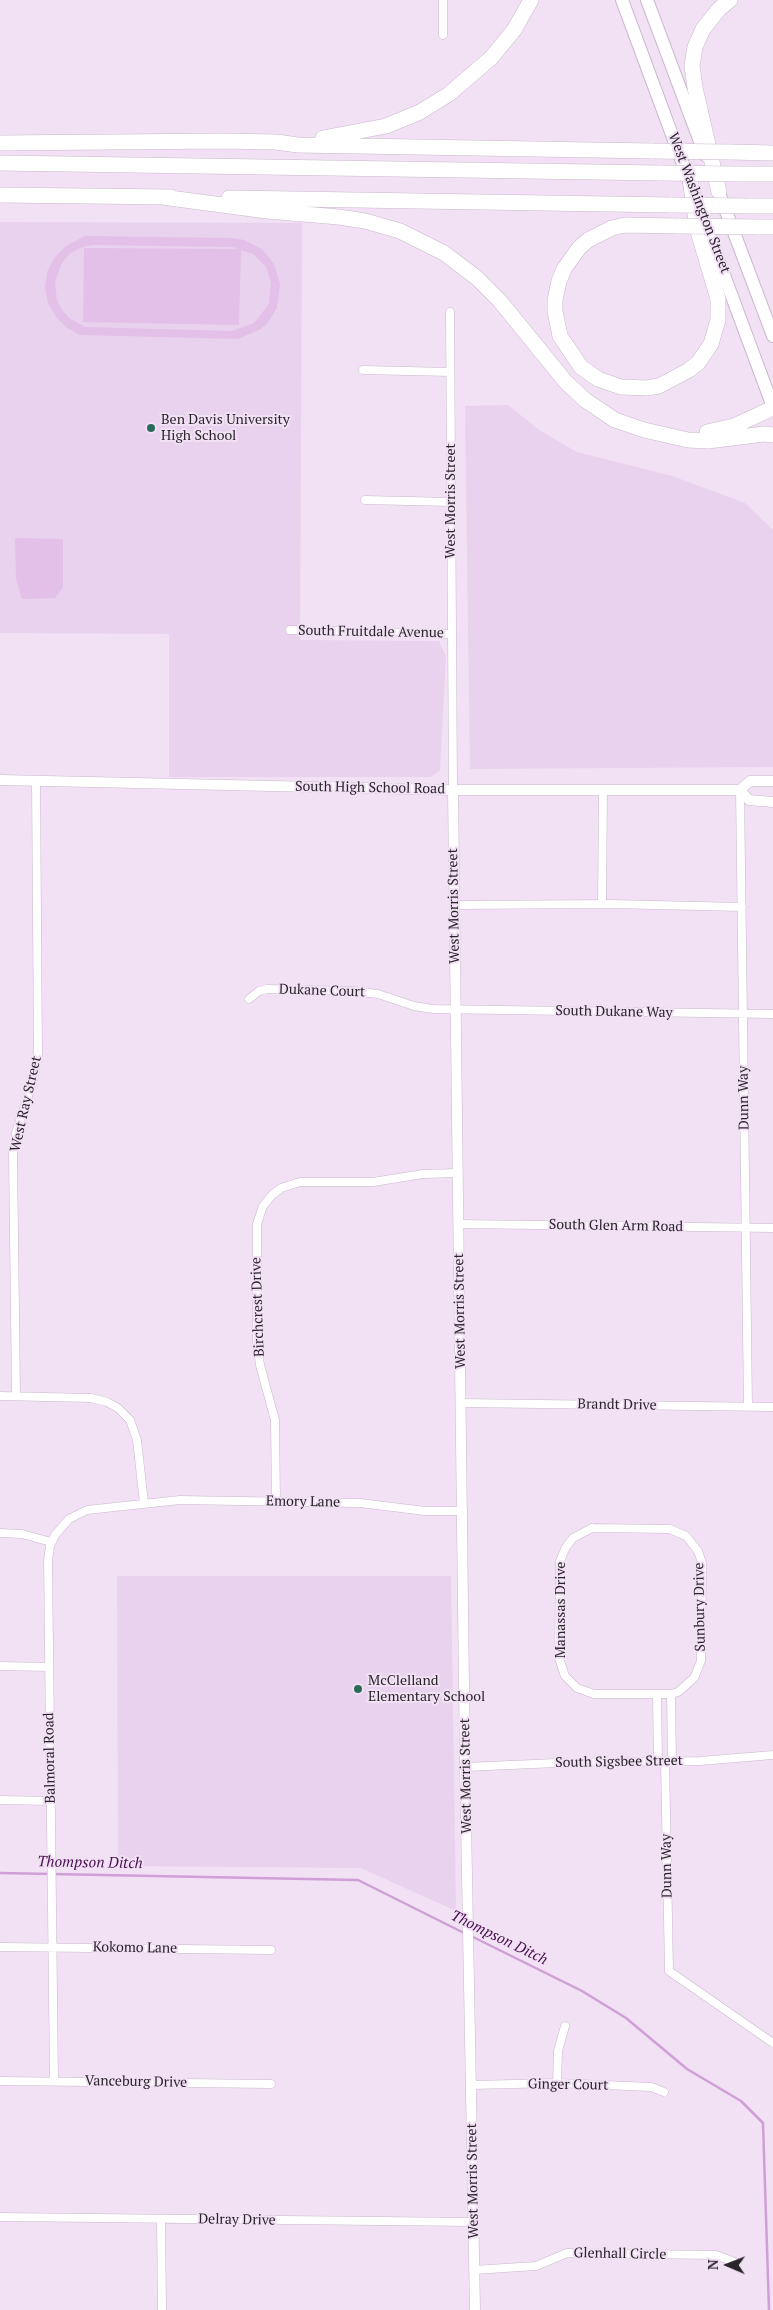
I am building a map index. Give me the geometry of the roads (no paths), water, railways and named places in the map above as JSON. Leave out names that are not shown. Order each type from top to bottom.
[{"type":"highway","points":[[0,144],[164,141],[276,142],[329,138],[370,130],[420,112],[449,94],[480,70],[503,44],[531,0]]},
{"type":"highway","points":[[719,192],[693,82],[692,66],[695,47],[703,30],[718,9],[730,0]]},
{"type":"highway","points":[[276,142],[298,146],[773,153]]},
{"type":"highway","points":[[0,163],[773,174]]},
{"type":"highway","points":[[690,179],[697,228],[715,283],[718,299],[718,320],[711,344],[698,363],[659,386],[647,388],[621,387],[598,379],[581,367],[560,336],[555,311],[559,281],[564,269],[579,248],[600,233],[625,225],[680,226],[766,227]]},
{"type":"highway","points":[[0,195],[773,206]]},
{"type":"highway","points":[[162,197],[267,211],[364,220],[418,238],[456,260],[477,278],[498,300],[556,371],[585,400],[615,420],[644,430],[688,440],[708,440],[760,434],[773,435]]},
{"type":"highway","points":[[670,436],[706,432],[734,426],[773,407]]},
{"type":"main road","name":"West Washington Street","points":[[622,0],[773,407]]},
{"type":"main road","name":"West Washington Street","points":[[647,0],[773,336]]},
{"type":"street","points":[[443,0],[443,35]]},
{"type":"street","name":"West Morris Street","points":[[450,312],[454,905],[465,1767],[475,2310]]},
{"type":"street","points":[[363,370],[450,372]]},
{"type":"street","points":[[364,500],[451,502]]},
{"type":"street","name":"South Fruitdale Avenue","points":[[290,630],[451,634]]},
{"type":"street","name":"South High School Road","points":[[0,780],[453,790],[740,790],[750,781],[773,781]]},
{"type":"street","name":"West Ray Street","points":[[16,1396],[13,1154],[16,1133],[32,1084],[38,1056],[36,782]]},
{"type":"street","points":[[602,790],[602,904]]},
{"type":"street","name":"South High School Road","points":[[740,790],[749,800],[773,802]]},
{"type":"street","name":"Dunn Way","points":[[740,790],[748,1406]]},
{"type":"street","points":[[454,905],[602,904],[742,907]]},
{"type":"street","name":"Dukane Court","points":[[249,999],[259,991],[267,989],[357,991],[378,994],[422,1008],[456,1010]]},
{"type":"street","name":"South Dukane Way","points":[[456,1010],[773,1014]]},
{"type":"street","name":"Birchcrest Drive","points":[[276,1502],[275,1420],[260,1365],[257,1342],[258,1220],[265,1202],[272,1194],[285,1186],[304,1181],[380,1182],[427,1173],[458,1173]]},
{"type":"street","name":"South Glen Arm Road","points":[[459,1224],[773,1228]]},
{"type":"street","points":[[0,1396],[91,1398],[107,1402],[118,1408],[130,1420],[137,1440],[144,1502],[83,1511],[62,1525],[51,1542],[22,1534],[0,1533]]},
{"type":"street","name":"Brandt Drive","points":[[461,1403],[773,1407]]},
{"type":"street","name":"Emory Lane","points":[[144,1502],[184,1500],[360,1503],[425,1511],[463,1511]]},
{"type":"street","name":"Sunbury Drive","points":[[570,1541],[584,1531],[601,1528],[666,1528],[688,1538],[698,1551],[702,1563],[701,1661],[694,1678],[685,1687],[671,1694]]},
{"type":"street","name":"Manassas Drive","points":[[570,1541],[562,1555],[560,1565],[559,1658],[561,1667],[568,1680],[581,1690],[594,1694],[658,1694]]},
{"type":"street","name":"Balmoral Road","points":[[51,1542],[48,1560],[54,2081]]},
{"type":"street","points":[[0,1666],[49,1667]]},
{"type":"street","points":[[658,1694],[671,1694],[665,1761],[658,1694]]},
{"type":"street","name":"South Sigsbee Street","points":[[465,1767],[730,1760],[773,1755]]},
{"type":"street","name":"Dunn Way","points":[[665,1761],[669,1971],[773,2043]]},
{"type":"street","points":[[0,1800],[51,1801]]},
{"type":"street","name":"Kokomo Lane","points":[[0,1947],[271,1950]]},
{"type":"street","points":[[557,2083],[558,2051],[565,2026]]},
{"type":"street","name":"Vanceburg Drive","points":[[0,2080],[271,2084]]},
{"type":"street","name":"Ginger Court","points":[[471,2085],[557,2083],[652,2087],[664,2092]]},
{"type":"street","name":"Delray Drive","points":[[0,2217],[473,2222]]},
{"type":"street","points":[[161,2219],[162,2310]]},
{"type":"street","name":"Glenhall Circle","points":[[474,2270],[536,2266],[567,2253],[716,2255],[738,2263]]},
{"type":"waterway","name":"Thompson Ditch","points":[[0,1873],[358,1880],[466,1934]]},
{"type":"waterway","name":"Thompson Ditch","points":[[471,1936],[582,1991],[626,2018],[687,2069],[741,2101],[763,2123],[769,2310]]},
{"type":"place","name":"Ben Davis University High School","points":[[151,428]]},
{"type":"place","name":"McClelland Elementary School","points":[[358,1689]]}]
